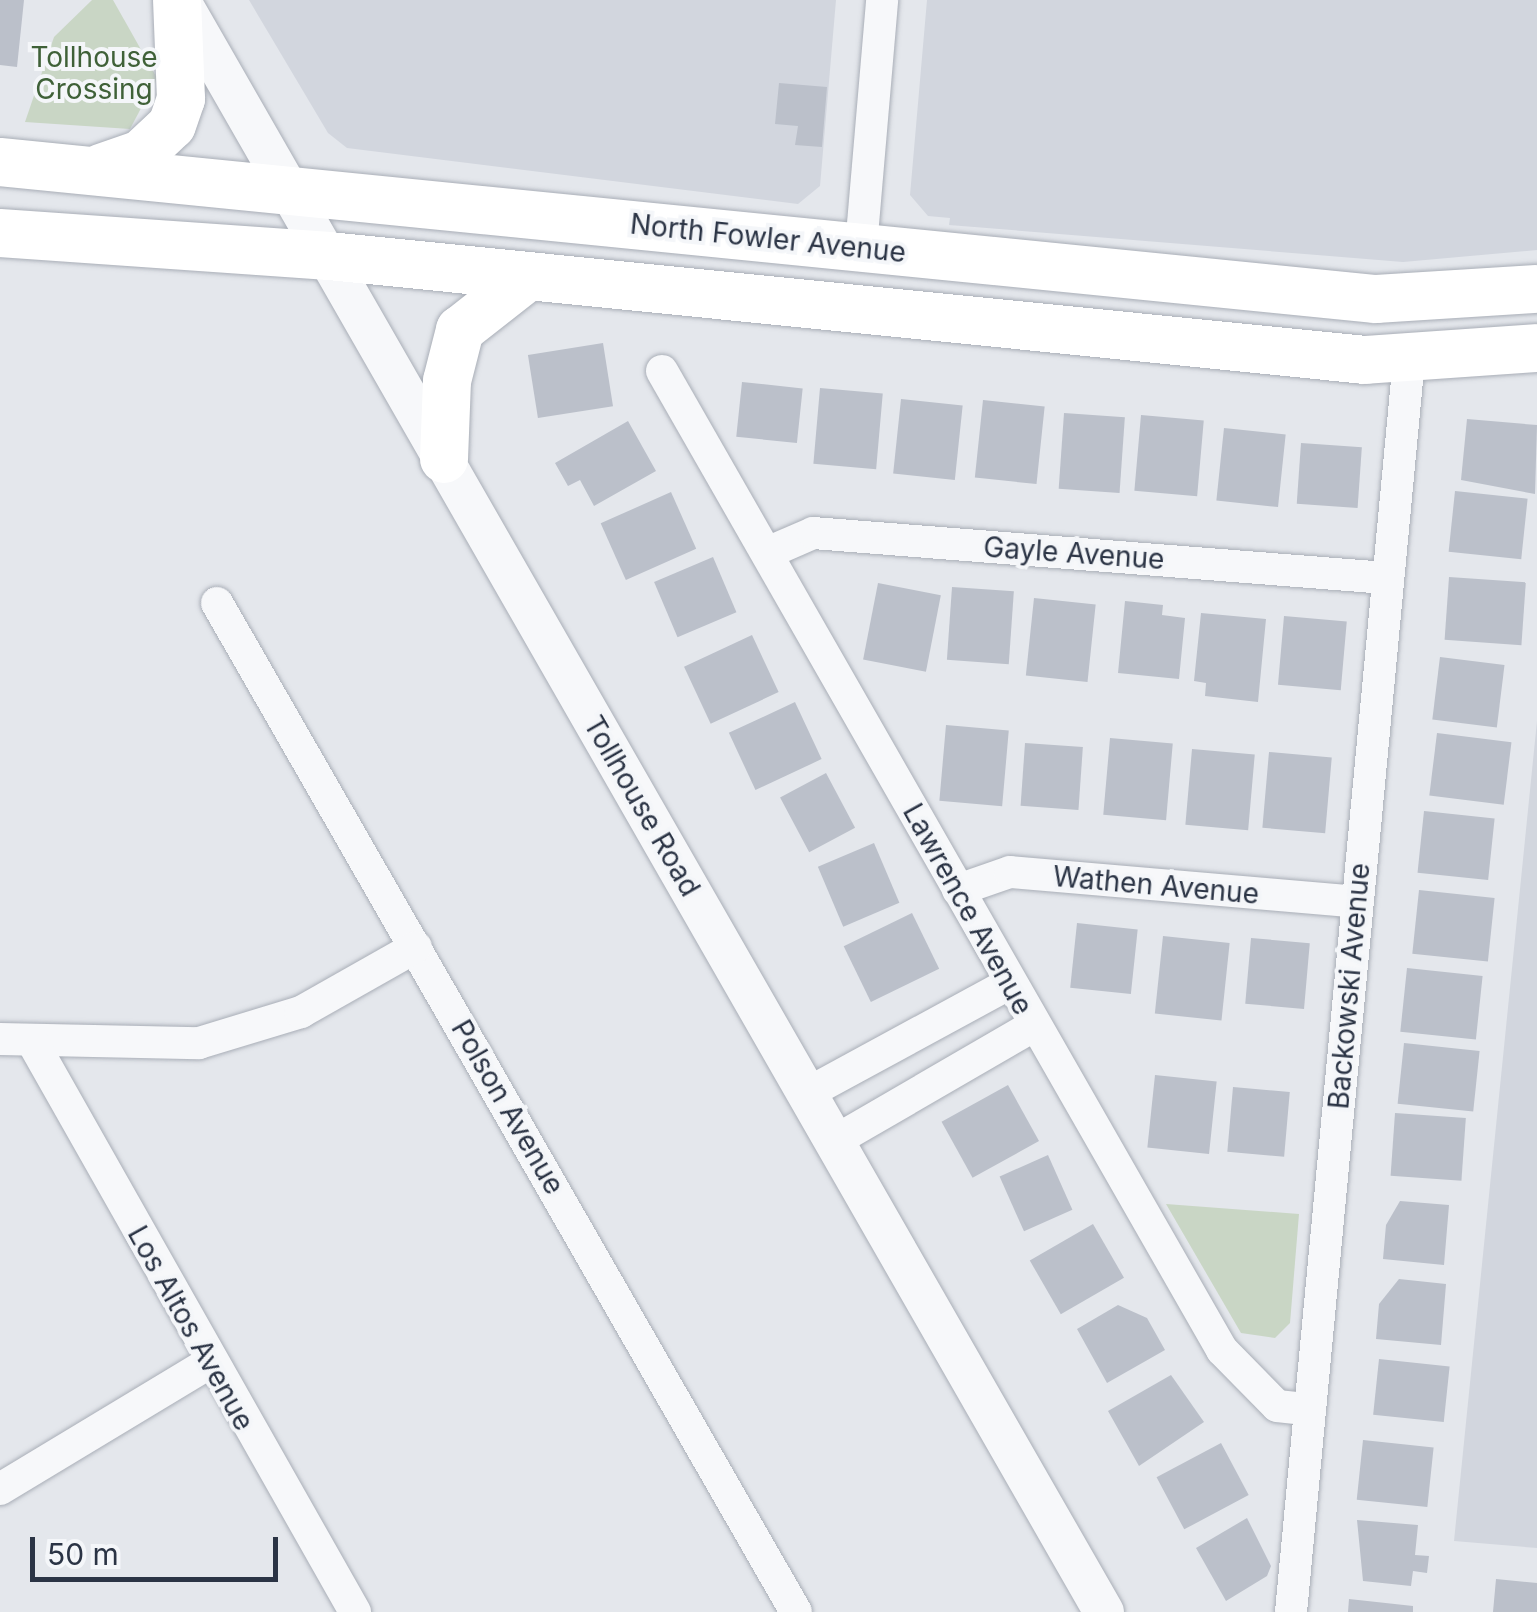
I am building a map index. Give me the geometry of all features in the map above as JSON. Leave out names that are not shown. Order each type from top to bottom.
[{"type":"main road","points":[[95,170],[140,154],[172,125],[181,98],[179,0]]},
{"type":"main road","name":"North Fowler Avenue","points":[[0,162],[286,187],[1376,298],[1537,289]]},
{"type":"main road","points":[[0,233],[329,256],[526,278],[1409,360],[1537,348]]},
{"type":"main road","points":[[444,459],[448,381],[460,330],[526,278]]},
{"type":"street","name":"Tollhouse Road","points":[[179,0],[1104,1612]]},
{"type":"street","points":[[861,247],[882,0]]},
{"type":"street","name":"Backowski Avenue","points":[[1291,1612],[1400,412],[1409,360]]},
{"type":"street","name":"Lawrence Avenue","points":[[662,371],[1033,1026],[1222,1350],[1277,1406],[1308,1409]]},
{"type":"street","name":"Gayle Avenue","points":[[767,553],[812,533],[1386,578]]},
{"type":"street","name":"Polson Avenue","points":[[217,604],[796,1612]]},
{"type":"street","name":"Wathen Avenue","points":[[958,890],[1010,872],[1357,902]]},
{"type":"street","points":[[16,1040],[199,1042],[301,1012],[416,947]]},
{"type":"street","points":[[806,1094],[1009,984]]},
{"type":"street","points":[[834,1142],[1033,1026]]},
{"type":"street","name":"Los Altos Avenue","points":[[16,1040],[355,1612]]},
{"type":"street","points":[[0,1488],[209,1363]]},
{"type":"shaded area","points":[[249,0],[836,0],[820,186],[798,204],[347,148],[328,133]]},
{"type":"shaded area","points":[[927,0],[1537,0],[1537,250],[1403,262],[949,225],[950,218],[928,216],[910,195]]},
{"type":"shaded area","points":[[1537,721],[1537,1548],[1454,1541]]},
{"type":"green space","name":"Tollhouse Crossing","points":[[92,0],[113,0],[157,78],[130,129],[25,122],[54,37]]},
{"type":"green space","points":[[1166,1204],[1299,1214],[1290,1323],[1275,1338],[1241,1333]]},
{"type":"building","points":[[0,0],[24,0],[17,67],[0,65]]},
{"type":"building","points":[[779,83],[827,87],[822,147],[795,145],[798,126],[775,124]]},
{"type":"building","points":[[603,343],[613,406],[538,418],[528,355]]},
{"type":"building","points":[[742,382],[803,388],[797,443],[736,437]]},
{"type":"building","points":[[820,388],[883,393],[876,469],[813,464]]},
{"type":"building","points":[[901,399],[963,405],[955,480],[893,474]]},
{"type":"building","points":[[983,400],[1045,406],[1037,484],[975,478]]},
{"type":"building","points":[[1064,413],[1125,417],[1120,493],[1059,489]]},
{"type":"building","points":[[1141,415],[1204,420],[1197,496],[1134,491]]},
{"type":"building","points":[[1467,419],[1537,425],[1535,494],[1461,480]]},
{"type":"building","points":[[628,421],[656,471],[594,506],[580,480],[568,486],[555,463]]},
{"type":"building","points":[[1224,428],[1286,434],[1278,507],[1216,501]]},
{"type":"building","points":[[1301,443],[1362,447],[1358,508],[1297,504]]},
{"type":"building","points":[[1455,491],[1528,499],[1521,559],[1449,552]]},
{"type":"building","points":[[671,492],[696,549],[626,580],[601,523]]},
{"type":"building","points":[[713,557],[736,612],[678,637],[654,582]]},
{"type":"building","points":[[1449,577],[1526,582],[1521,645],[1445,640]]},
{"type":"building","points":[[878,583],[941,595],[926,672],[863,660]]},
{"type":"building","points":[[952,587],[1014,591],[1009,664],[947,660]]},
{"type":"building","points":[[1034,598],[1096,604],[1088,682],[1026,676]]},
{"type":"building","points":[[1125,601],[1163,605],[1162,615],[1185,618],[1179,679],[1118,673]]},
{"type":"building","points":[[1201,613],[1266,619],[1258,702],[1205,696],[1206,683],[1194,681]]},
{"type":"building","points":[[1284,616],[1347,621],[1341,690],[1278,685]]},
{"type":"building","points":[[752,635],[779,692],[711,724],[684,667]]},
{"type":"building","points":[[1440,657],[1505,665],[1497,727],[1432,720]]},
{"type":"building","points":[[795,702],[822,759],[755,790],[729,733]]},
{"type":"building","points":[[946,725],[1009,730],[1002,806],[939,801]]},
{"type":"building","points":[[1437,733],[1511,742],[1504,805],[1429,796]]},
{"type":"building","points":[[1110,738],[1173,743],[1166,820],[1103,815]]},
{"type":"building","points":[[1025,743],[1083,747],[1078,810],[1021,806]]},
{"type":"building","points":[[1192,749],[1255,754],[1248,830],[1185,825]]},
{"type":"building","points":[[1269,752],[1332,757],[1325,833],[1262,828]]},
{"type":"building","points":[[826,773],[855,828],[809,852],[780,797]]},
{"type":"building","points":[[1424,811],[1495,818],[1488,880],[1418,873]]},
{"type":"building","points":[[874,843],[899,903],[843,927],[818,867]]},
{"type":"building","points":[[1419,890],[1495,898],[1488,962],[1412,954]]},
{"type":"building","points":[[912,913],[939,969],[871,1002],[844,946]]},
{"type":"building","points":[[1077,923],[1138,929],[1131,994],[1070,988]]},
{"type":"building","points":[[1163,936],[1230,943],[1221,1021],[1155,1014]]},
{"type":"building","points":[[1251,938],[1310,943],[1304,1009],[1245,1004]]},
{"type":"building","points":[[1407,968],[1483,976],[1476,1040],[1400,1032]]},
{"type":"building","points":[[1404,1043],[1480,1051],[1473,1112],[1398,1104]]},
{"type":"building","points":[[1155,1075],[1217,1081],[1209,1154],[1147,1148]]},
{"type":"building","points":[[1008,1085],[1039,1141],[973,1178],[942,1122]]},
{"type":"building","points":[[1233,1087],[1290,1092],[1284,1157],[1227,1152]]},
{"type":"building","points":[[1395,1113],[1466,1118],[1461,1181],[1391,1176]]},
{"type":"building","points":[[1048,1155],[1072,1210],[1024,1231],[1000,1177]]},
{"type":"building","points":[[1400,1201],[1449,1205],[1444,1265],[1383,1259],[1386,1225]]},
{"type":"building","points":[[1093,1224],[1124,1278],[1061,1314],[1030,1260]]},
{"type":"building","points":[[1399,1279],[1446,1284],[1441,1345],[1376,1339],[1379,1304]]},
{"type":"building","points":[[1118,1305],[1147,1318],[1165,1350],[1107,1383],[1077,1329]]},
{"type":"building","points":[[1379,1359],[1450,1366],[1444,1422],[1373,1415]]},
{"type":"building","points":[[1171,1375],[1204,1422],[1139,1466],[1108,1411]]},
{"type":"building","points":[[1363,1440],[1434,1447],[1427,1507],[1357,1500]]},
{"type":"building","points":[[1221,1443],[1249,1495],[1184,1529],[1157,1477]]},
{"type":"building","points":[[1247,1518],[1271,1566],[1267,1576],[1226,1601],[1196,1548]]},
{"type":"building","points":[[1357,1520],[1418,1525],[1415,1555],[1429,1556],[1427,1573],[1413,1571],[1411,1586],[1363,1581]]},
{"type":"building","points":[[1496,1579],[1537,1583],[1537,1612],[1493,1612]]},
{"type":"building","points":[[1349,1599],[1413,1606],[1413,1612],[1348,1612]]}]
